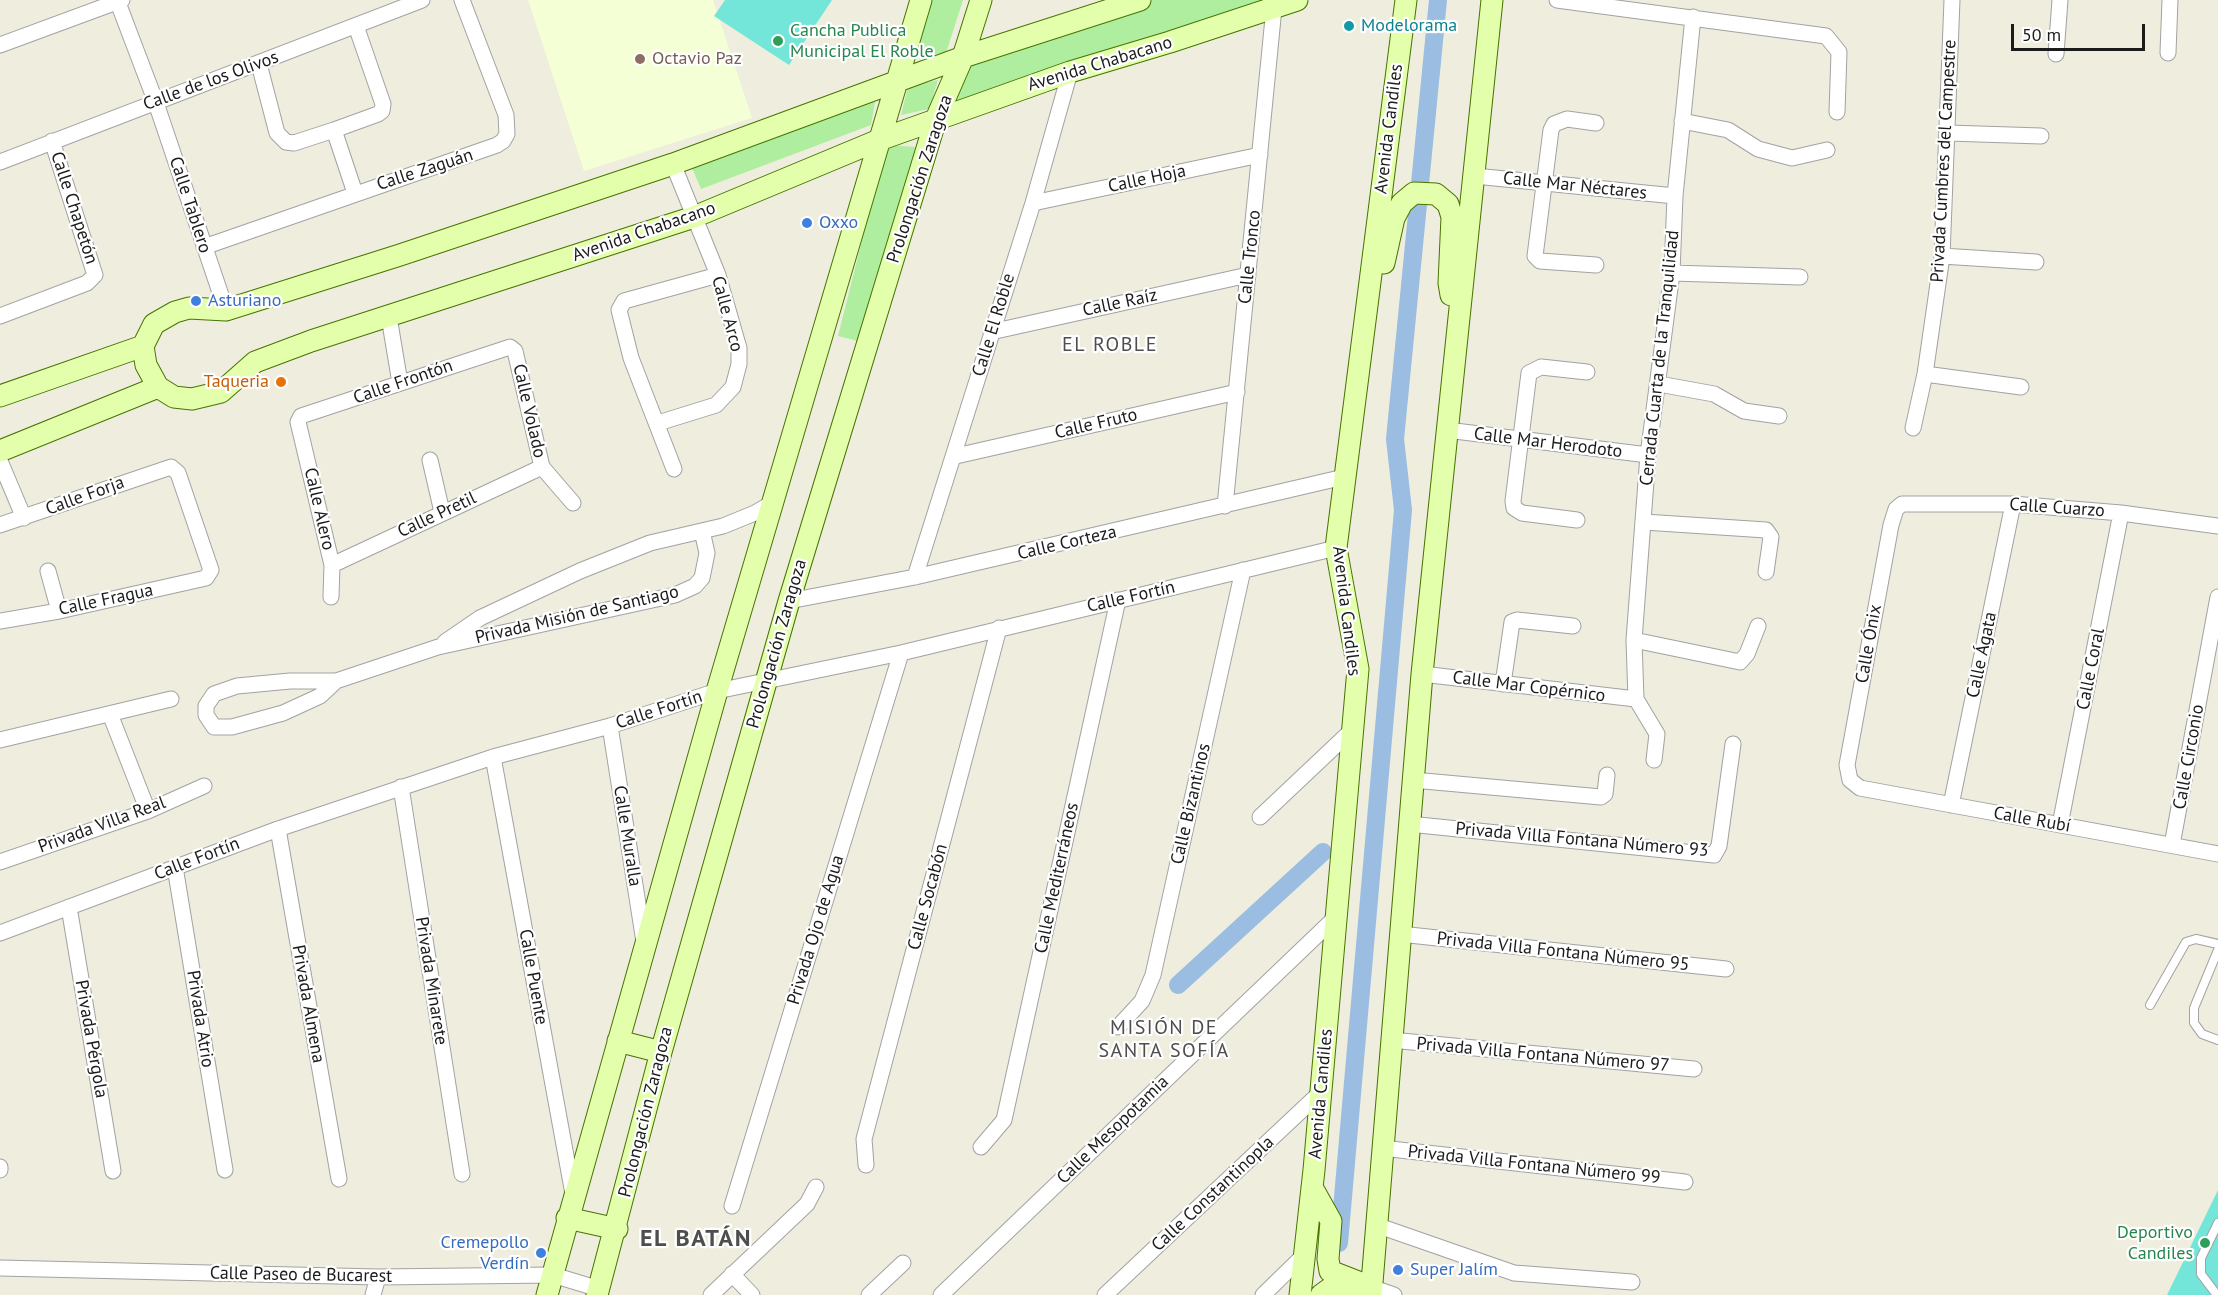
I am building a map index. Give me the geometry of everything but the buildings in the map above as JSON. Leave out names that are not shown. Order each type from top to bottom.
[{"type":"main road","points":[[547,1295],[717,691],[921,0]]},
{"type":"main road","name":"Prolongación Zaragoza","points":[[598,1292],[617,1229],[661,1052],[789,601],[936,119],[963,57],[981,0]]},
{"type":"main road","points":[[0,450],[158,387],[146,364],[143,346],[154,324],[175,312],[189,308],[226,310],[673,164],[1092,9],[1140,0]]},
{"type":"main road","name":"Avenida Chabacano","points":[[158,387],[174,397],[192,399],[221,392],[255,363],[694,217],[879,140],[1070,72],[1297,0]]},
{"type":"main road","name":"Avenida Candiles","points":[[1300,1295],[1321,1092],[1337,916],[1350,732],[1358,669],[1336,548],[1406,0]]},
{"type":"main road","points":[[1371,1291],[1422,674],[1492,0]]},
{"type":"main road","points":[[1367,299],[1384,263],[1396,212],[1406,199],[1419,192],[1440,197],[1451,213],[1449,288],[1459,308]]},
{"type":"main road","points":[[0,396],[143,346]]},
{"type":"main road","points":[[618,1041],[661,1052]]},
{"type":"main road","points":[[1312,1187],[1331,1221],[1328,1259],[1330,1271],[1371,1291]]},
{"type":"main road","points":[[567,1218],[617,1229]]},
{"type":"main road","points":[[1321,1295],[1328,1288],[1339,1286],[1371,1291]]},
{"type":"street","points":[[0,45],[119,0]]},
{"type":"street","name":"Calle Tablero","points":[[119,0],[226,310]]},
{"type":"street","name":"Calle de los Olivos","points":[[0,162],[155,100],[259,64],[422,0]]},
{"type":"street","name":"Calle Zaguán","points":[[204,247],[355,193],[497,146],[507,134],[506,116],[462,0]]},
{"type":"street","points":[[1557,0],[1819,34],[1832,40],[1839,52],[1838,112]]},
{"type":"street","name":"Privada Cumbres del Campestre","points":[[1913,428],[1925,375],[1942,256],[1952,0]]},
{"type":"street","points":[[2056,54],[2060,0]]},
{"type":"street","points":[[2168,53],[2170,0]]},
{"type":"street","name":"Calle Tronco","points":[[1226,506],[1274,8]]},
{"type":"street","name":"Cerrada Cuarta de la Tranquilidad","points":[[1636,699],[1634,640],[1648,455],[1672,273],[1675,195],[1693,17]]},
{"type":"street","points":[[259,64],[277,133],[286,142],[294,143],[380,113],[383,104],[356,26]]},
{"type":"street","name":"Calle El Roble","points":[[915,577],[956,456],[991,332],[1033,203],[1070,72]]},
{"type":"street","points":[[1596,123],[1567,119],[1554,124],[1550,136],[1534,256],[1540,261],[1596,265]]},
{"type":"street","points":[[1682,121],[1728,130],[1758,149],[1792,158],[1827,150]]},
{"type":"street","points":[[334,130],[355,193]]},
{"type":"street","points":[[1948,133],[2042,136]]},
{"type":"street","name":"Calle Chapetón","points":[[0,316],[87,283],[95,275],[52,141]]},
{"type":"street","name":"Calle Hoja","points":[[1033,203],[1260,155]]},
{"type":"street","name":"Calle Arco","points":[[658,423],[716,405],[733,387],[739,364],[739,348],[718,275],[673,164]]},
{"type":"street","name":"Calle Mar Néctares","points":[[1475,176],[1675,195]]},
{"type":"street","points":[[1942,256],[2036,262]]},
{"type":"street","points":[[1672,273],[1800,277]]},
{"type":"street","points":[[674,469],[631,358],[620,310],[624,301],[718,275]]},
{"type":"street","name":"Calle Raíz","points":[[991,332],[1248,275]]},
{"type":"street","points":[[389,317],[400,383]]},
{"type":"street","name":"Calle Frontón","points":[[298,422],[302,416],[510,347]]},
{"type":"street","name":"Calle Volado","points":[[510,347],[515,351],[542,466],[573,503]]},
{"type":"street","points":[[1577,520],[1522,513],[1514,508],[1520,438],[1529,374],[1534,369],[1553,368],[1587,372]]},
{"type":"street","points":[[1925,375],[2021,387]]},
{"type":"street","points":[[1659,384],[1714,394],[1744,411],[1779,416]]},
{"type":"street","name":"Calle Fruto","points":[[956,456],[1237,392]]},
{"type":"street","name":"Calle Alero","points":[[298,422],[332,565],[331,597]]},
{"type":"street","name":"Calle Mar Herodoto","points":[[1448,430],[1648,455]]},
{"type":"street","points":[[430,460],[442,512]]},
{"type":"street","points":[[0,461],[24,518]]},
{"type":"street","name":"Calle Pretil","points":[[332,565],[542,466]]},
{"type":"street","name":"Calle Forja","points":[[0,525],[171,467],[177,473],[210,567],[210,574]]},
{"type":"street","name":"Calle Corteza","points":[[789,601],[915,577],[1344,477]]},
{"type":"street","name":"Calle Cuarzo","points":[[1896,509],[1902,504],[1911,502],[2013,504],[2121,513],[2218,526]]},
{"type":"street","name":"Privada Misión de Santiago","points":[[438,646],[480,618],[580,571],[650,543],[702,531],[755,513],[772,503]]},
{"type":"street","name":"Calle Ágata","points":[[1951,806],[2013,504]]},
{"type":"street","name":"Calle Ónix","points":[[1850,780],[1847,765],[1891,525],[1896,509]]},
{"type":"street","name":"Calle Coral","points":[[2060,825],[2121,513]]},
{"type":"street","points":[[1644,522],[1766,530],[1771,537],[1766,572]]},
{"type":"street","name":"Privada Misión de Santiago","points":[[336,681],[320,696],[283,713],[232,727],[214,727],[206,715],[206,706],[214,694],[237,687],[290,681],[336,681],[438,646],[675,595],[695,585],[702,578],[707,553],[702,531]]},
{"type":"street","name":"Calle Fortín","points":[[0,933],[278,828],[401,787],[610,726],[717,691],[901,653],[1336,548]]},
{"type":"street","name":"Calle Bizantinos","points":[[1118,1027],[1142,1001],[1153,975],[1243,570]]},
{"type":"street","points":[[48,571],[59,611]]},
{"type":"street","name":"Calle Fragua","points":[[0,621],[59,611],[206,578],[210,574]]},
{"type":"street","name":"Calle Circonio","points":[[2172,845],[2218,597]]},
{"type":"street","name":"Calle Mediterráneos","points":[[981,1147],[1004,1120],[1118,600]]},
{"type":"street","points":[[1503,684],[1512,622],[1517,620],[1573,626]]},
{"type":"street","points":[[1634,640],[1737,662],[1743,660],[1758,626]]},
{"type":"street","name":"Calle Socabón","points":[[866,1165],[864,1139],[999,628]]},
{"type":"street","name":"Privada Ojo de Agua","points":[[732,1206],[901,653]]},
{"type":"street","name":"Calle Mar Copérnico","points":[[1422,674],[1636,699]]},
{"type":"street","points":[[1,740],[171,699]]},
{"type":"street","points":[[1636,699],[1657,734],[1654,760]]},
{"type":"street","points":[[110,714],[148,811]]},
{"type":"street","name":"Calle Muralla","points":[[610,726],[644,947]]},
{"type":"street","points":[[1260,817],[1350,732]]},
{"type":"street","name":"Privada Villa Fontana Número 93","points":[[1409,824],[1714,855],[1719,846],[1732,744]]},
{"type":"street","name":"Calle Puente","points":[[494,758],[573,1196]]},
{"type":"street","points":[[1413,780],[1601,797],[1605,794],[1607,775]]},
{"type":"street","name":"Calle Rubí","points":[[1850,780],[1860,788],[2218,854]]},
{"type":"street","name":"Privada Villa Real","points":[[0,862],[148,811],[204,786]]},
{"type":"street","name":"Privada Minarete","points":[[401,787],[462,1174]]},
{"type":"street","name":"Privada Almena","points":[[278,828],[339,1179]]},
{"type":"street","name":"Privada Atrio","points":[[175,867],[225,1170]]},
{"type":"street","name":"Privada Pérgola","points":[[69,907],[113,1171]]},
{"type":"street","name":"Calle Mesopotamia","points":[[941,1295],[1337,916]]},
{"type":"street","name":"Privada Villa Fontana Número 95","points":[[1400,934],[1726,969]]},
{"type":"street","name":"Privada Villa Fontana Número 97","points":[[1391,1040],[1694,1069]]},
{"type":"street","name":"Calle Constantinopla","points":[[1105,1295],[1321,1092]]},
{"type":"street","name":"Privada Villa Fontana Número 99","points":[[1382,1148],[1685,1182]]},
{"type":"street","points":[[711,1295],[807,1204],[816,1187]]},
{"type":"street","points":[[1376,1225],[1514,1273],[1632,1282]]},
{"type":"street","points":[[1263,1295],[1304,1255]]},
{"type":"street","points":[[869,1295],[903,1263]]},
{"type":"street","name":"Calle Paseo de Bucarest","points":[[0,1268],[378,1277],[553,1275],[598,1292]]},
{"type":"street","points":[[732,1274],[752,1295]]},
{"type":"street","points":[[373,1295],[378,1277]]},
{"type":"street","points":[[1371,1291],[1394,1295]]},
{"type":"lane","points":[[2150,1005],[2186,942],[2196,939],[2218,944]]},
{"type":"lane","points":[[2218,950],[2216,963],[2194,1008],[2194,1023],[2202,1034],[2218,1041]]},
{"type":"lane","points":[[2217,1295],[2201,1274],[2201,1258],[2218,1222]]},
{"type":"shaded area","name":"Octavio Paz","points":[[528,0],[713,0],[752,118],[584,171]]},
{"type":"shaded area","name":"Cancha Publica Municipal El Roble","points":[[725,0],[832,0],[789,65],[714,16]]},
{"type":"shaded area","name":"Deportivo Candiles","points":[[2218,1190],[2218,1295],[2167,1295]]},
{"type":"green space","points":[[932,0],[963,0],[946,53],[912,56]]},
{"type":"green space","points":[[1152,0],[1274,0],[948,108],[967,61]]},
{"type":"green space","points":[[938,80],[929,109],[901,115],[908,87]]},
{"type":"green space","points":[[876,96],[871,125],[701,189],[689,161]]},
{"type":"green space","points":[[886,145],[917,147],[858,341],[838,336]]},
{"type":"waterway","points":[[1339,1243],[1403,510],[1395,439],[1438,0]]},
{"type":"waterway","points":[[1178,985],[1323,852]]},
{"type":"place","name":"Modelorama","points":[[1349,26]]},
{"type":"place","name":"Cancha Publica Municipal El Roble","points":[[778,41]]},
{"type":"place","name":"Octavio Paz","points":[[640,59]]},
{"type":"place","name":"Oxxo","points":[[807,223]]},
{"type":"place","name":"Asturiano","points":[[196,301]]},
{"type":"place","name":"Taqueria","points":[[281,382]]},
{"type":"place","name":"Deportivo Candiles","points":[[2205,1243]]},
{"type":"place","name":"Cremepollo Verdín","points":[[541,1253]]},
{"type":"place","name":"Super Jalím","points":[[1398,1270]]},
{"type":"district","name":"EL ROBLE","points":[[1110,345]]},
{"type":"district","name":"MISIÓN DE SANTA SOFÍA","points":[[1164,1040]]},
{"type":"district","name":"EL BATÁN","points":[[696,1239]]}]
